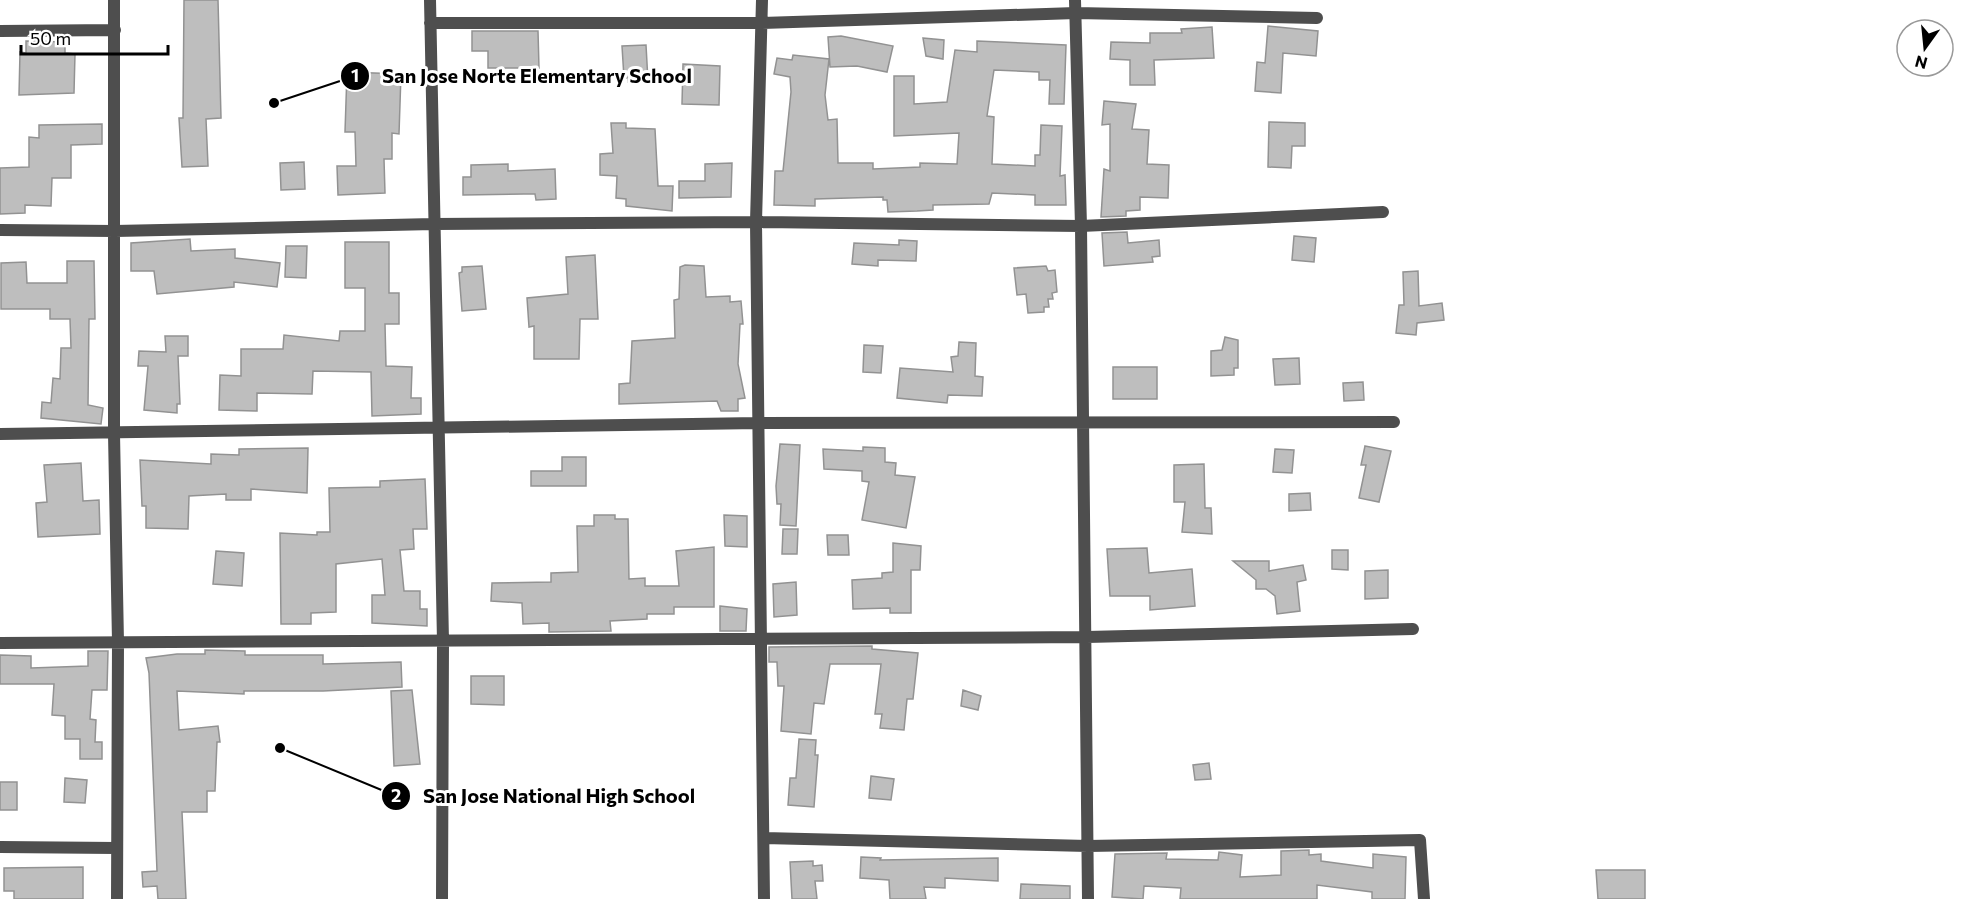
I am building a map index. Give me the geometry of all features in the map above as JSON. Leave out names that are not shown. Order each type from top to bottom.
[{"type":"street","points":[[114,0],[114,434],[118,642],[117,899]]},
{"type":"street","points":[[430,0],[443,641],[442,899]]},
{"type":"street","points":[[762,0],[756,222],[763,638],[764,899]]},
{"type":"street","points":[[1075,0],[1081,226],[1081,424],[1086,637],[1088,899]]},
{"type":"street","points":[[430,23],[762,23],[1076,13],[1317,18]]},
{"type":"street","points":[[0,31],[115,30]]},
{"type":"street","points":[[0,230],[115,231],[434,224],[756,222],[1081,226],[1383,212]]},
{"type":"street","points":[[0,434],[759,423],[1394,423]]},
{"type":"street","points":[[0,643],[1086,637],[1413,629]]},
{"type":"street","points":[[764,838],[1088,846],[1420,840],[1424,899]]},
{"type":"street","points":[[0,847],[116,848]]},
{"type":"building","points":[[184,0],[218,0],[221,118],[206,119],[208,166],[182,167],[179,118],[183,118]]},
{"type":"building","points":[[1268,26],[1318,31],[1316,56],[1283,53],[1281,93],[1255,91],[1257,62],[1265,63]]},
{"type":"building","points":[[1212,27],[1214,58],[1154,60],[1155,85],[1130,85],[1130,60],[1110,59],[1111,42],[1150,43],[1150,33],[1182,33],[1181,29]]},
{"type":"building","points":[[472,31],[538,31],[539,68],[488,68],[488,51],[472,51]]},
{"type":"building","points":[[841,36],[893,46],[887,72],[857,66],[830,67],[828,37]]},
{"type":"building","points":[[923,38],[944,40],[943,59],[926,56]]},
{"type":"building","points":[[26,41],[65,42],[65,53],[75,54],[74,93],[19,95],[20,52],[26,53]]},
{"type":"building","points":[[977,41],[1066,45],[1064,104],[1049,104],[1050,80],[1039,80],[1039,72],[994,70],[987,116],[994,117],[992,164],[1035,166],[1035,155],[1040,155],[1041,125],[1062,126],[1060,176],[1065,175],[1066,205],[1035,205],[1035,195],[992,193],[989,204],[933,205],[933,210],[917,211],[888,212],[887,200],[883,200],[883,197],[815,199],[815,206],[774,205],[775,171],[783,171],[791,92],[790,77],[774,74],[777,58],[792,60],[793,55],[829,59],[825,95],[828,120],[837,119],[838,163],[873,163],[873,169],[920,167],[920,163],[957,164],[959,133],[894,136],[894,76],[914,76],[914,104],[947,102],[955,50],[977,52]]},
{"type":"building","points":[[646,45],[648,81],[628,82],[628,78],[624,78],[622,46]]},
{"type":"building","points":[[683,64],[720,66],[719,105],[682,104]]},
{"type":"building","points":[[347,72],[401,74],[399,134],[392,133],[392,159],[384,159],[385,193],[338,195],[337,166],[356,166],[355,132],[345,132]]},
{"type":"building","points":[[1104,101],[1136,104],[1132,129],[1149,130],[1147,164],[1169,165],[1168,198],[1140,197],[1140,210],[1126,211],[1126,216],[1101,217],[1104,169],[1110,171],[1110,124],[1102,125]]},
{"type":"building","points":[[1269,122],[1305,123],[1305,146],[1292,146],[1291,168],[1268,167]]},
{"type":"building","points":[[611,123],[626,123],[626,128],[655,129],[658,186],[673,186],[672,211],[626,206],[626,199],[616,198],[617,176],[600,175],[600,154],[613,153]]},
{"type":"building","points":[[102,124],[102,144],[71,145],[71,178],[52,178],[51,206],[25,205],[25,213],[0,214],[0,168],[29,167],[29,137],[39,138],[39,125]]},
{"type":"building","points":[[304,162],[305,189],[281,190],[280,163]]},
{"type":"building","points":[[732,163],[731,197],[679,198],[679,181],[705,181],[705,164]]},
{"type":"building","points":[[508,164],[508,171],[555,169],[556,199],[536,200],[535,194],[463,195],[463,177],[471,177],[471,165]]},
{"type":"building","points":[[1127,232],[1128,243],[1159,240],[1160,256],[1152,257],[1153,262],[1104,266],[1102,233]]},
{"type":"building","points":[[1294,236],[1316,238],[1314,262],[1292,260]]},
{"type":"building","points":[[190,239],[191,251],[235,249],[235,258],[280,263],[277,287],[234,282],[234,287],[157,294],[154,271],[131,271],[131,243]]},
{"type":"building","points":[[899,240],[917,241],[916,261],[878,260],[878,266],[852,264],[854,243],[899,245]]},
{"type":"building","points":[[345,242],[389,242],[389,293],[399,293],[399,324],[385,324],[386,366],[412,367],[411,398],[421,398],[421,414],[372,416],[371,372],[313,371],[312,394],[257,393],[257,411],[219,410],[220,375],[241,376],[241,349],[283,349],[284,335],[339,341],[340,331],[365,331],[365,288],[345,288]]},
{"type":"building","points":[[286,246],[307,246],[306,278],[285,277]]},
{"type":"building","points":[[595,255],[598,319],[580,319],[579,359],[534,359],[534,326],[529,327],[527,298],[568,294],[566,257]]},
{"type":"building","points":[[67,261],[94,261],[95,319],[89,319],[88,405],[103,408],[101,424],[41,418],[42,402],[51,403],[53,378],[60,379],[61,348],[71,348],[70,319],[50,319],[50,309],[1,309],[1,263],[26,262],[27,283],[67,283]]},
{"type":"building","points":[[482,266],[486,309],[462,311],[459,273],[462,272],[462,267]]},
{"type":"building","points":[[704,266],[706,297],[730,296],[730,302],[741,301],[743,324],[740,324],[738,364],[745,398],[738,399],[738,411],[721,411],[717,401],[619,404],[619,384],[630,383],[632,341],[675,338],[674,300],[679,299],[680,267]]},
{"type":"building","points":[[1046,266],[1048,271],[1055,270],[1057,292],[1052,293],[1053,299],[1048,299],[1049,307],[1044,307],[1044,312],[1028,313],[1026,294],[1017,295],[1014,268]]},
{"type":"building","points":[[1418,271],[1419,306],[1442,303],[1444,320],[1417,323],[1416,335],[1396,333],[1399,305],[1404,305],[1403,272]]},
{"type":"building","points":[[165,336],[188,336],[188,356],[178,356],[180,404],[177,404],[177,413],[144,410],[148,366],[138,366],[139,351],[166,352]]},
{"type":"building","points":[[1225,337],[1238,340],[1238,368],[1234,368],[1234,375],[1211,376],[1211,351],[1222,350]]},
{"type":"building","points":[[959,342],[976,343],[975,376],[983,377],[982,396],[948,395],[947,403],[897,398],[900,368],[953,372],[951,357],[958,356]]},
{"type":"building","points":[[864,345],[883,346],[881,373],[863,372]]},
{"type":"building","points":[[1299,358],[1300,384],[1275,385],[1273,359]]},
{"type":"building","points":[[1113,367],[1157,367],[1157,399],[1113,399]]},
{"type":"building","points":[[1363,382],[1364,400],[1344,401],[1343,383]]},
{"type":"building","points":[[780,444],[800,445],[796,526],[780,525],[781,504],[777,504],[776,486]]},
{"type":"building","points":[[1365,446],[1391,451],[1379,502],[1359,498],[1366,465],[1361,465]]},
{"type":"building","points":[[863,447],[885,448],[885,462],[896,463],[895,475],[915,477],[906,528],[862,520],[869,482],[862,481],[862,471],[824,469],[823,449],[863,451]]},
{"type":"building","points":[[308,448],[307,493],[251,489],[251,500],[226,500],[226,494],[189,496],[188,529],[146,528],[146,506],[142,506],[140,460],[211,464],[211,454],[239,455],[239,449]]},
{"type":"building","points":[[1275,449],[1294,450],[1292,473],[1273,472]]},
{"type":"building","points":[[562,457],[586,457],[586,486],[531,486],[531,471],[562,471]]},
{"type":"building","points":[[81,463],[83,501],[99,500],[100,534],[38,537],[36,503],[47,502],[44,465]]},
{"type":"building","points":[[1204,464],[1205,508],[1211,508],[1212,534],[1182,532],[1185,502],[1174,502],[1174,465]]},
{"type":"building","points":[[425,479],[427,529],[413,529],[414,549],[400,550],[404,591],[420,591],[420,609],[427,609],[427,626],[372,623],[372,595],[385,595],[382,559],[336,564],[336,612],[311,613],[311,624],[281,624],[280,533],[317,535],[317,532],[330,532],[329,488],[380,487],[380,481]]},
{"type":"building","points":[[1310,493],[1311,510],[1289,511],[1289,494]]},
{"type":"building","points":[[594,515],[615,515],[615,519],[628,519],[629,579],[645,578],[645,586],[679,586],[676,551],[714,547],[714,607],[674,607],[674,614],[647,614],[647,619],[610,621],[611,631],[549,632],[549,623],[523,624],[522,603],[491,601],[492,583],[551,582],[551,573],[578,572],[577,526],[594,526]]},
{"type":"building","points":[[724,515],[747,516],[747,547],[725,546]]},
{"type":"building","points":[[783,529],[798,529],[797,554],[782,554]]},
{"type":"building","points":[[827,535],[848,535],[849,555],[828,555]]},
{"type":"building","points":[[893,543],[921,546],[920,570],[911,570],[911,613],[890,613],[890,608],[853,609],[852,580],[882,578],[882,573],[893,572]]},
{"type":"building","points":[[1147,548],[1149,573],[1192,569],[1195,606],[1150,610],[1150,596],[1110,596],[1107,549]]},
{"type":"building","points":[[1332,550],[1348,550],[1348,570],[1332,569]]},
{"type":"building","points":[[216,551],[244,553],[242,586],[213,584]]},
{"type":"building","points":[[1233,561],[1269,561],[1269,571],[1303,565],[1306,580],[1297,582],[1300,611],[1277,614],[1275,596],[1266,589],[1256,589],[1256,580]]},
{"type":"building","points":[[1388,570],[1388,598],[1365,599],[1365,571]]},
{"type":"building","points":[[796,582],[797,615],[774,617],[773,584]]},
{"type":"building","points":[[720,606],[747,609],[746,631],[720,631]]},
{"type":"building","points":[[872,646],[872,649],[918,653],[913,699],[907,699],[904,730],[880,728],[882,714],[875,714],[881,664],[830,664],[824,704],[814,703],[811,734],[781,731],[784,686],[778,686],[777,662],[769,662],[769,647]]},
{"type":"building","points":[[205,650],[245,651],[245,655],[323,655],[323,664],[401,662],[402,687],[323,691],[244,691],[244,694],[177,691],[179,730],[218,726],[220,742],[217,742],[215,791],[207,791],[207,812],[182,812],[186,899],[158,899],[157,886],[143,887],[142,872],[157,871],[149,673],[146,658],[177,654],[205,654]]},
{"type":"building","points":[[88,651],[108,651],[107,690],[92,690],[90,719],[96,720],[95,742],[102,742],[102,759],[80,759],[80,739],[65,739],[65,716],[52,715],[54,684],[0,684],[0,655],[31,656],[31,668],[88,666]]},
{"type":"building","points":[[471,676],[504,676],[504,705],[471,704]]},
{"type":"building","points":[[412,690],[420,764],[394,766],[391,691]]},
{"type":"building","points":[[963,690],[981,696],[978,710],[961,706]]},
{"type":"building","points":[[799,739],[816,740],[815,755],[818,755],[814,807],[788,805],[790,778],[796,778]]},
{"type":"building","points":[[1209,763],[1211,779],[1195,780],[1193,765]]},
{"type":"building","points":[[871,776],[894,779],[891,800],[869,798]]},
{"type":"building","points":[[65,778],[87,780],[85,803],[64,802]]},
{"type":"building","points":[[0,782],[17,782],[17,810],[0,810]]},
{"type":"building","points":[[1309,850],[1309,855],[1321,854],[1321,861],[1373,868],[1373,854],[1406,857],[1405,899],[1372,899],[1372,892],[1317,885],[1317,899],[1180,899],[1181,888],[1144,886],[1143,899],[1112,897],[1115,854],[1167,853],[1166,859],[1218,860],[1219,852],[1242,855],[1240,877],[1281,875],[1281,851]]},
{"type":"building","points":[[861,857],[881,858],[880,860],[998,858],[998,881],[945,878],[945,888],[924,887],[926,899],[890,899],[889,880],[860,878]]},
{"type":"building","points":[[813,861],[813,866],[822,865],[823,881],[815,881],[817,899],[792,899],[790,862]]},
{"type":"building","points":[[83,867],[83,899],[14,899],[14,891],[4,891],[4,868]]},
{"type":"building","points":[[1596,870],[1645,870],[1645,899],[1598,899]]},
{"type":"building","points":[[1021,884],[1070,886],[1070,899],[1020,899]]},
{"type":"place","name":"San Jose Norte Elementary School","points":[[274,103]]},
{"type":"place","name":"San Jose National High School","points":[[280,748]]}]
